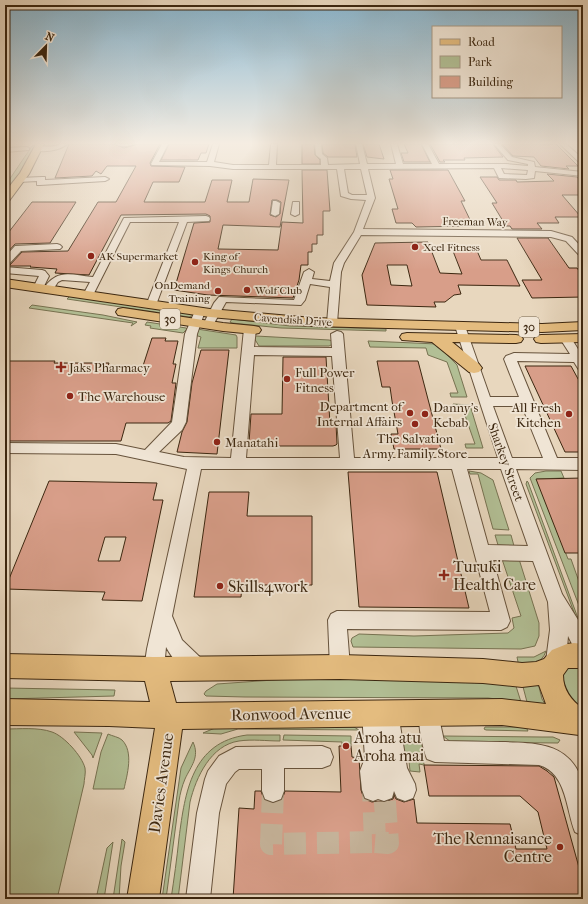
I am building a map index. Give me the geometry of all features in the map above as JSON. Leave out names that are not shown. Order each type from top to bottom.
[{"type":"main road","points":[[5,199],[14,186]]},
{"type":"main road","name":"Cavendish Drive","points":[[5,283],[152,303],[250,329],[335,328],[545,333],[567,340],[583,338]]},
{"type":"main road","name":"Cavendish Drive","points":[[5,296],[204,318],[256,318],[335,328],[436,338],[462,332],[507,339],[583,326]]},
{"type":"main road","points":[[436,338],[472,362],[484,346],[507,339]]},
{"type":"main road","points":[[5,666],[154,669],[340,667],[484,671],[522,675],[536,674],[554,665],[564,656],[575,654],[583,656]]},
{"type":"main road","points":[[554,665],[550,678],[552,690],[562,707],[580,723]]},
{"type":"main road","name":"Davies Avenue","points":[[143,899],[169,727],[168,716],[154,669]]},
{"type":"main road","name":"Ronwood Avenue","points":[[5,712],[109,713],[168,716],[502,712],[580,723]]},
{"type":"street","points":[[343,186],[344,194],[351,197],[371,198]]},
{"type":"street","points":[[347,464],[335,328],[334,284],[339,263],[358,232],[371,198],[369,186]]},
{"type":"street","points":[[275,214],[276,203]]},
{"type":"street","points":[[295,214],[296,204]]},
{"type":"street","points":[[152,303],[184,219]]},
{"type":"street","points":[[88,295],[127,220],[206,219]]},
{"type":"street","name":"Freeman Way","points":[[358,232],[546,233],[569,239],[583,254]]},
{"type":"street","points":[[5,263],[18,248],[57,247]]},
{"type":"street","points":[[5,270],[42,273],[44,276],[43,288]]},
{"type":"street","points":[[147,456],[177,427],[179,422],[191,334],[204,318],[223,299],[295,304],[300,300],[307,277],[334,284]]},
{"type":"street","points":[[43,288],[61,278],[96,280]]},
{"type":"street","points":[[238,463],[250,329]]},
{"type":"street","name":"Sharkey Street","points":[[462,332],[555,598],[583,645]]},
{"type":"street","points":[[567,340],[580,362]]},
{"type":"street","points":[[248,351],[338,352]]},
{"type":"street","points":[[552,464],[510,358],[580,362]]},
{"type":"street","points":[[485,401],[527,402]]},
{"type":"street","points":[[5,448],[116,449],[184,463],[583,464]]},
{"type":"street","points":[[154,669],[156,649],[195,463]]},
{"type":"street","points":[[340,667],[337,620],[501,622],[458,464]]},
{"type":"street","points":[[482,552],[539,554]]},
{"type":"street","name":"Sharkey Street","points":[[554,665],[559,630],[555,598]]},
{"type":"street","points":[[163,616],[167,631],[180,654],[197,668]]},
{"type":"street","points":[[380,713],[391,786],[371,771],[376,758],[380,713]]},
{"type":"street","points":[[428,713],[435,751],[539,754],[548,755],[556,760],[566,772],[583,824]]},
{"type":"street","points":[[198,899],[208,813],[216,779],[227,764],[236,758],[322,757]]},
{"type":"street","points":[[273,758],[273,791]]},
{"type":"green space","points":[[5,186],[12,186],[5,196]]},
{"type":"green space","points":[[70,296],[194,315],[189,317],[67,299]]},
{"type":"green space","points":[[32,305],[103,315],[137,322],[131,326],[133,323],[29,308]]},
{"type":"green space","points":[[232,319],[290,326],[386,329],[386,331],[281,328],[232,323],[230,322]]},
{"type":"green space","points":[[147,322],[187,329],[183,333],[150,328],[151,326],[145,325]]},
{"type":"green space","points":[[197,329],[236,335],[237,348],[198,348],[201,337],[195,335]]},
{"type":"green space","points":[[256,336],[329,340],[333,341],[333,344],[329,346],[259,346],[254,338]]},
{"type":"green space","points":[[368,341],[437,344],[457,365],[467,397],[451,397],[450,393],[458,393],[447,362],[428,355],[426,348],[370,347]]},
{"type":"green space","points":[[453,404],[470,405],[483,448],[466,448],[465,444],[475,444],[462,407],[454,407]]},
{"type":"green space","points":[[469,471],[481,473],[493,480],[509,530],[493,529],[478,474],[470,474]]},
{"type":"green space","points":[[561,471],[564,478],[537,479],[568,559],[571,559],[583,593],[583,616],[530,478],[535,473]]},
{"type":"green space","points":[[527,481],[579,621],[575,615],[526,484]]},
{"type":"green space","points":[[495,535],[511,535],[514,546],[498,545]]},
{"type":"green space","points":[[502,559],[519,559],[539,623],[539,636],[535,646],[521,649],[353,647],[351,641],[352,638],[359,634],[414,636],[508,633],[514,628],[512,618],[521,616]]},
{"type":"green space","points":[[546,651],[542,659],[539,661],[519,667],[517,657],[534,657]]},
{"type":"green space","points":[[573,666],[583,666],[583,716],[566,701],[562,675],[566,669]]},
{"type":"green space","points":[[316,677],[515,683],[521,702],[488,698],[245,697],[206,696],[204,694],[217,684]]},
{"type":"green space","points":[[522,683],[538,683],[542,699],[545,704],[527,702]]},
{"type":"green space","points":[[5,688],[115,690],[114,696],[5,699]]},
{"type":"green space","points":[[354,727],[359,730],[238,729],[221,734],[203,733],[215,728]]},
{"type":"green space","points":[[485,727],[526,727],[528,731],[486,730],[484,729]]},
{"type":"green space","points":[[5,729],[41,729],[57,734],[76,752],[85,768],[84,784],[57,899],[5,899]]},
{"type":"green space","points":[[74,732],[102,733],[93,758],[92,755]]},
{"type":"green space","points":[[108,734],[122,740],[128,751],[129,764],[124,789],[93,789],[101,752]]},
{"type":"green space","points":[[247,735],[280,735],[280,741],[244,740],[229,744],[213,755],[206,764],[196,782],[190,802],[178,899],[171,899],[184,803],[195,772],[203,759],[214,748],[229,740]]},
{"type":"green space","points":[[284,735],[351,736],[351,746],[342,746],[342,742],[283,740]]},
{"type":"green space","points":[[397,736],[423,736],[425,742],[422,744],[424,765],[419,764],[420,772],[410,771],[409,761],[404,760]]},
{"type":"green space","points":[[443,736],[553,737],[560,740],[558,743],[451,742]]},
{"type":"green space","points":[[193,742],[196,752],[192,766],[183,784],[179,801],[166,899],[162,899],[181,768]]},
{"type":"green space","points":[[122,839],[125,842],[121,866],[119,899],[113,899]]},
{"type":"green space","points":[[113,842],[104,899],[96,899],[107,848]]},
{"type":"building","points":[[125,186],[151,186],[144,202],[205,202],[210,186],[231,186],[227,202],[249,202],[252,186],[288,186],[280,227],[223,225],[218,249],[278,250],[282,222],[303,223],[302,186],[328,186],[330,211],[323,211],[323,235],[317,235],[317,244],[312,244],[312,252],[308,252],[308,265],[301,265],[299,280],[293,298],[208,295],[174,290],[194,223],[210,222],[210,216],[206,214],[121,215],[89,275],[55,273],[57,269],[30,267],[31,266],[9,266],[22,252],[68,251],[98,202],[116,202]],"holes":[[[272,200],[281,202],[280,214],[276,217],[270,215]]]},
{"type":"building","points":[[391,186],[457,186],[465,201],[461,201],[473,226],[416,227],[412,223],[396,223],[392,209],[398,209]]},
{"type":"building","points":[[486,186],[583,186],[583,195],[562,195],[581,217],[555,217],[559,223],[537,223],[542,229],[512,229],[510,226],[506,226],[492,203],[497,203]]},
{"type":"building","points":[[32,202],[76,202],[50,243],[15,244],[5,255],[5,237]]},
{"type":"building","points":[[517,238],[548,238],[569,268],[577,268],[583,276],[583,297],[532,298],[522,280],[542,280]]},
{"type":"building","points":[[428,242],[440,273],[462,274],[451,246],[475,246],[481,260],[507,260],[520,286],[458,285],[461,294],[454,295],[445,302],[434,302],[436,307],[367,305],[362,275],[375,243]],"holes":[[[387,265],[407,265],[412,286],[391,285]]]},
{"type":"building","name":"The Warehouse","points":[[152,338],[166,338],[165,341],[178,341],[173,364],[176,364],[172,383],[176,383],[171,421],[168,423],[126,423],[121,441],[5,441],[5,361],[109,363],[107,369],[142,369]]},
{"type":"building","points":[[201,350],[229,350],[217,454],[177,452],[182,432],[187,422],[192,383]]},
{"type":"building","points":[[283,357],[326,357],[330,424],[336,424],[336,445],[257,446],[249,443],[251,414],[282,414]]},
{"type":"building","points":[[377,361],[418,361],[441,449],[394,449],[391,434],[398,434],[390,387],[382,387]]},
{"type":"building","points":[[525,366],[571,366],[583,388],[583,452],[565,452]]},
{"type":"building","points":[[348,472],[437,472],[469,608],[359,607]]},
{"type":"building","points":[[583,478],[583,553],[565,553],[536,479]]},
{"type":"building","points":[[49,481],[157,483],[153,500],[163,500],[142,601],[102,600],[105,592],[6,589]],"holes":[[[105,537],[126,537],[120,561],[98,561]]]},
{"type":"building","points":[[209,492],[249,492],[247,516],[312,516],[312,585],[242,585],[241,597],[194,597]]},
{"type":"building","points":[[339,746],[351,746],[352,757],[359,758],[361,790],[364,799],[372,802],[385,802],[393,799],[394,795],[396,799],[404,802],[414,799],[417,823],[510,824],[516,849],[547,849],[538,812],[520,796],[429,796],[424,765],[539,766],[547,771],[554,777],[583,882],[583,899],[233,899],[239,808],[254,809],[255,791],[261,791],[264,800],[272,803],[282,800],[285,791],[341,792]]},
{"type":"tunnel","points":[[373,790],[375,842]]},
{"type":"tunnel","points":[[375,842],[388,843],[384,790]]},
{"type":"tunnel","points":[[273,791],[271,844],[375,842]]},
{"type":"place","name":"Xcel Fitness","points":[[415,247]]},
{"type":"place","name":"AK Supermarket","points":[[91,256]]},
{"type":"place","name":"King of Kings Church","points":[[195,262]]},
{"type":"place","name":"Wolf Club","points":[[247,290]]},
{"type":"place","name":"OnDemand Training","points":[[218,291]]},
{"type":"place","name":"Jaks Pharmacy","points":[[61,367]]},
{"type":"place","name":"Full Power Fitness","points":[[287,379]]},
{"type":"place","name":"The Warehouse","points":[[70,396]]},
{"type":"place","name":"Department of Internal Affairs","points":[[410,413]]},
{"type":"place","name":"Danny's Kebab","points":[[425,414]]},
{"type":"place","name":"All Fresh Kitchen","points":[[569,414]]},
{"type":"place","name":"The Salvation Army Family Store","points":[[415,424]]},
{"type":"place","name":"Manatahi","points":[[217,442]]},
{"type":"place","name":"Turuki Health Care","points":[[444,575]]},
{"type":"place","name":"Skills4work","points":[[220,586]]},
{"type":"place","name":"Aroha atu Aroha mai","points":[[346,746]]},
{"type":"place","name":"The Rennaisance Centre","points":[[560,847]]}]
